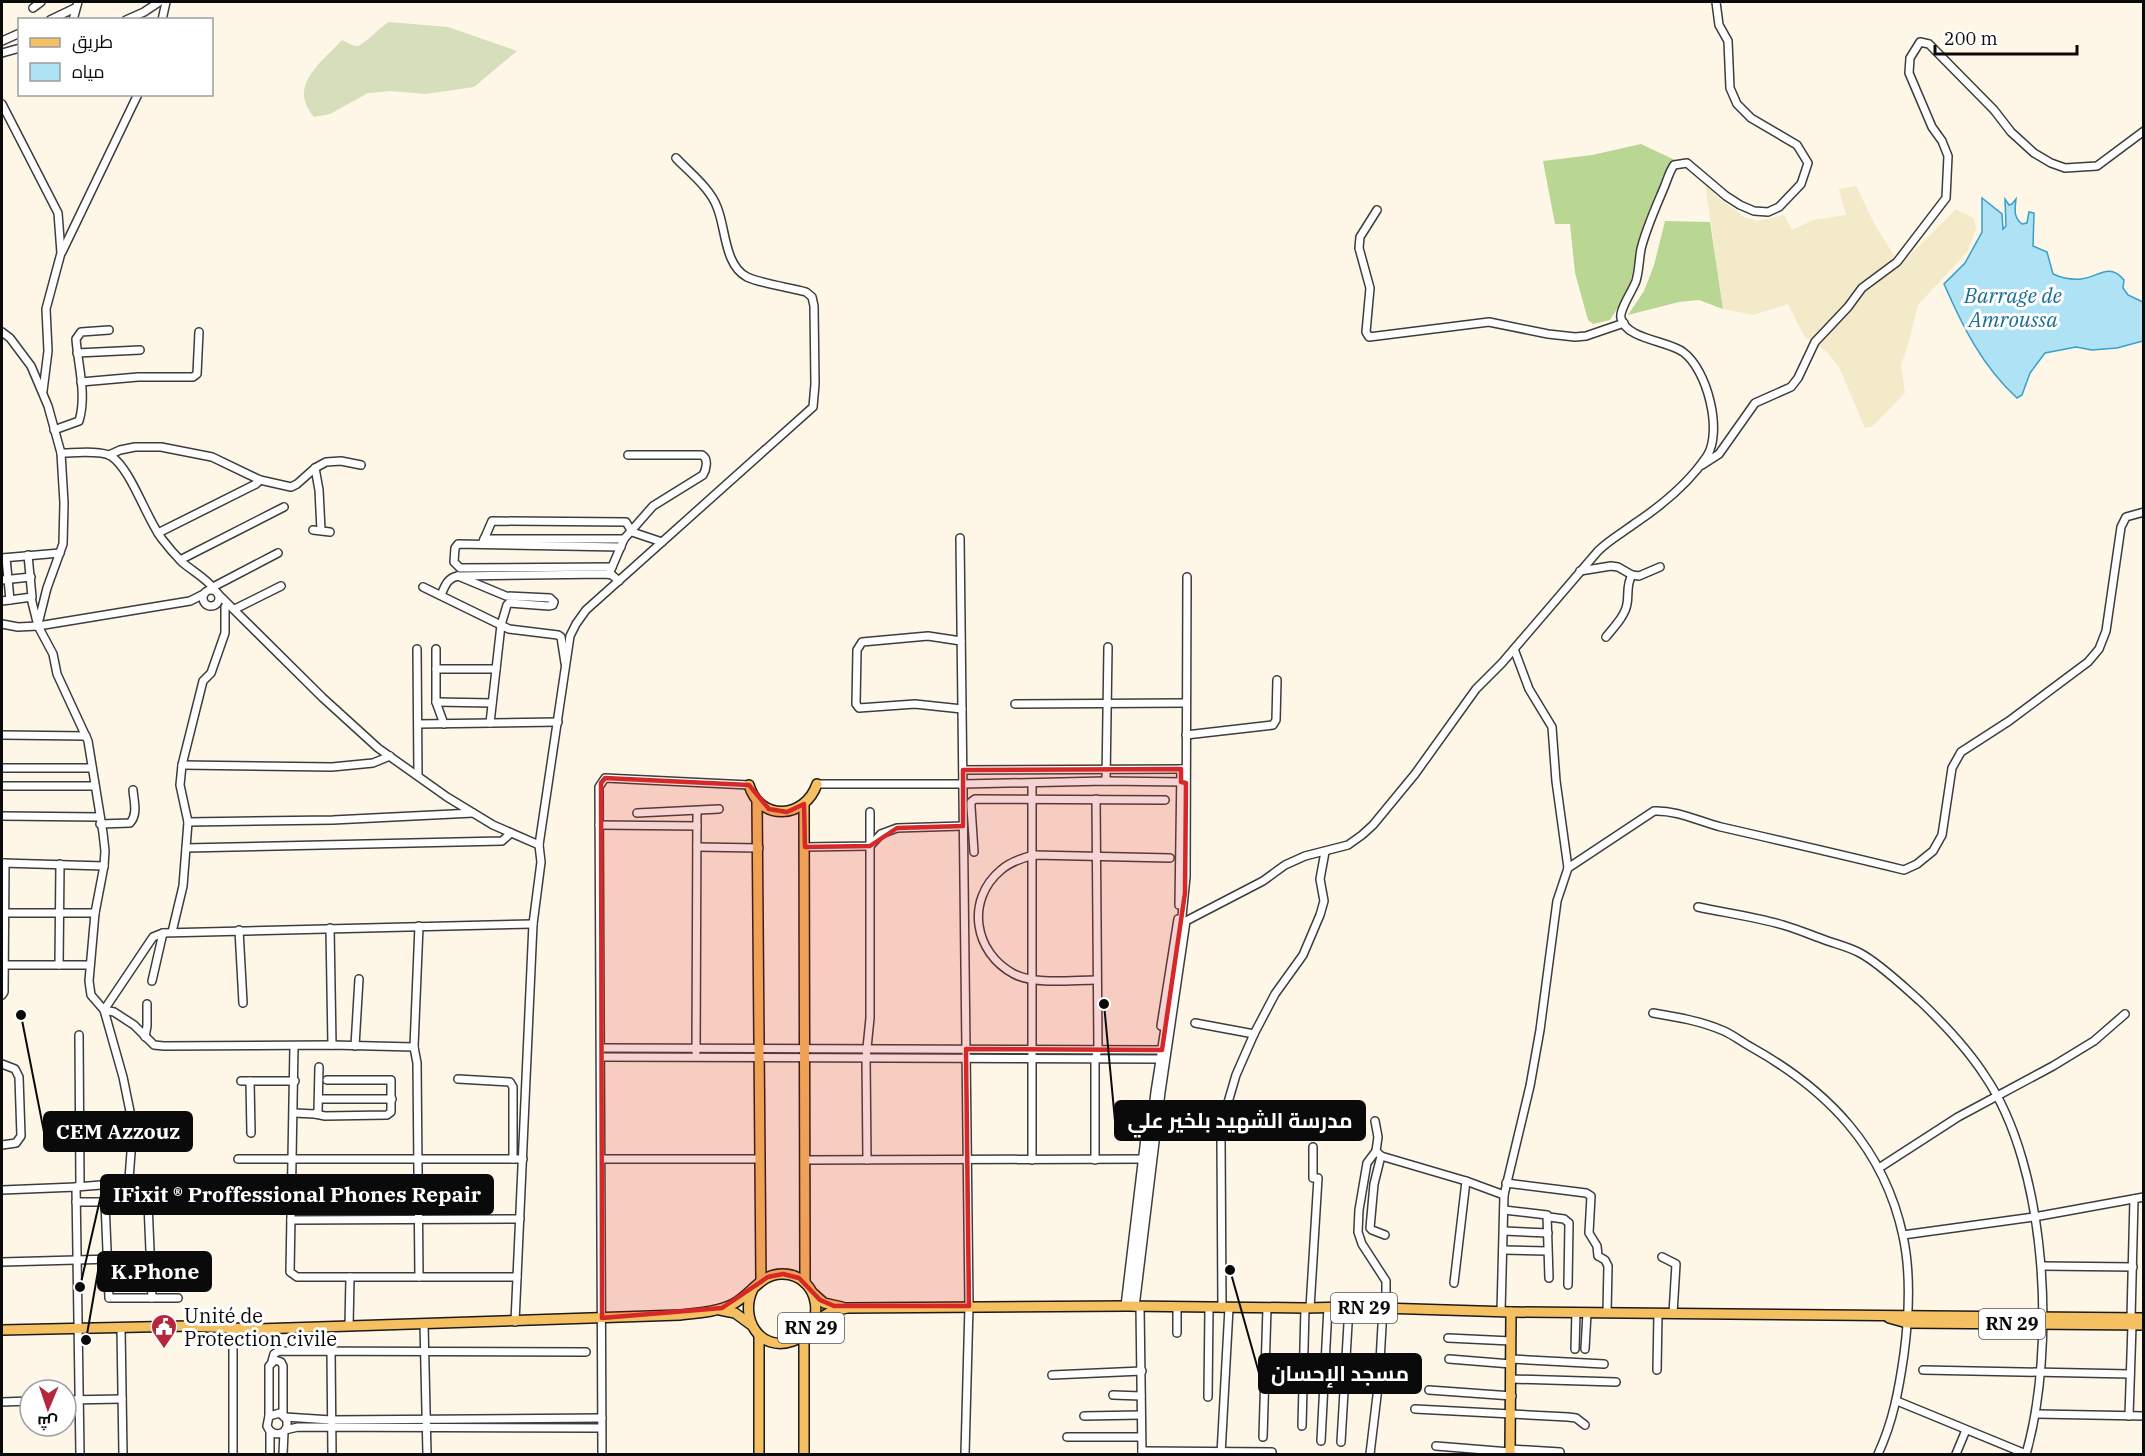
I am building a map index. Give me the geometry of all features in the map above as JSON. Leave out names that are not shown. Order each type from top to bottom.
[{"type":"main road","points":[[757,801],[778,812],[796,809],[810,799],[817,784]]},
{"type":"main road","points":[[749,785],[757,801],[759,848],[760,1281],[775,1274],[783,1274],[791,1275],[805,1283],[804,804]]},
{"type":"main road","name":"RN 29","points":[[2,1330],[187,1326],[233,1328],[349,1326],[680,1315],[715,1310],[736,1302],[760,1281]]},
{"type":"main road","name":"RN 29","points":[[805,1283],[824,1303],[847,1308]]},
{"type":"main road","name":"RN 29","points":[[752,1326],[747,1307],[753,1288]]},
{"type":"main road","name":"RN 29","points":[[813,1293],[816,1302],[815,1321]]},
{"type":"main road","name":"RN 29","points":[[715,1310],[735,1313],[752,1326],[759,1335],[781,1343],[804,1336],[815,1321],[830,1311],[847,1308],[1349,1307],[1501,1312],[1881,1316],[1907,1319],[2131,1321],[2144,1318]]},
{"type":"main road","points":[[1510,1452],[1511,1312]]},
{"type":"main road","name":"RN 29","points":[[2131,1321],[2144,1325]]},
{"type":"main road","points":[[759,1335],[759,1455]]},
{"type":"main road","points":[[804,1336],[804,1455]]},
{"type":"street","points":[[33,8],[41,2]]},
{"type":"street","points":[[131,18],[159,2]]},
{"type":"street","points":[[162,18],[166,2]]},
{"type":"street","points":[[1132,1306],[1186,921],[1263,881],[1285,865],[1305,856],[1348,845],[1373,825],[1415,774],[1476,689],[1514,649],[1580,571],[1610,540],[1657,508],[1683,485],[1707,456],[1713,442],[1713,427],[1710,403],[1700,373],[1685,353],[1674,346],[1642,337],[1621,318],[1622,310],[1636,280],[1641,249],[1652,216],[1674,165],[1687,163],[1740,205],[1754,211],[1768,212],[1779,207],[1801,184],[1808,162],[1797,145],[1751,118],[1737,104],[1730,88],[1728,41],[1719,25],[1716,2]]},
{"type":"street","points":[[53,18],[76,5]]},
{"type":"street","points":[[2,41],[18,34]]},
{"type":"street","points":[[1695,470],[1719,454],[1755,403],[1791,387],[1798,378],[1815,342],[1848,307],[1862,288],[1897,262],[1947,198],[1948,156],[1942,141],[1932,127],[1909,73],[1910,58],[1920,42],[1929,44],[1994,110],[2011,132],[2034,153],[2051,163],[2065,168],[2097,166],[2144,131]]},
{"type":"street","points":[[2,53],[18,49]]},
{"type":"street","points":[[42,393],[48,351],[46,309],[61,254],[137,96]]},
{"type":"street","points":[[2,104],[5,121],[58,213],[61,254]]},
{"type":"street","points":[[515,1322],[533,924],[541,862],[539,845],[570,636],[586,610],[813,407],[815,384],[812,297],[806,292],[748,278],[737,269],[725,238],[717,205],[711,195],[675,158]]},
{"type":"street","points":[[1377,210],[1360,237],[1359,248],[1370,288],[1366,332],[1369,337],[1489,322],[1575,337],[1586,336],[1624,323]]},
{"type":"street","points":[[54,430],[79,421],[81,414],[81,382],[76,339],[81,332],[109,330]]},
{"type":"street","points":[[2,332],[10,338],[31,366],[61,453],[64,503],[63,544],[47,588],[38,626]]},
{"type":"street","points":[[81,382],[138,377],[193,377],[197,374],[199,332]]},
{"type":"street","points":[[77,353],[140,350]]},
{"type":"street","points":[[61,453],[109,455],[135,447],[161,447],[212,457],[260,480],[291,487],[326,462],[341,461],[361,465]]},
{"type":"street","points":[[109,455],[124,472],[158,533],[180,560],[215,590],[323,698],[378,748],[474,813],[539,845]]},
{"type":"street","points":[[610,571],[624,539],[652,506],[706,471],[706,460],[702,455],[628,455]]},
{"type":"street","points":[[315,468],[319,490],[321,530]]},
{"type":"street","points":[[158,533],[260,480]]},
{"type":"street","points":[[180,560],[284,507]]},
{"type":"street","points":[[1568,868],[1654,811],[1663,810],[1705,823],[1904,870],[1917,864],[1933,851],[1942,835],[1952,768],[1961,752],[2018,715],[2088,662],[2099,649],[2106,631],[2121,527],[2126,517],[2144,513]]},
{"type":"street","points":[[483,541],[492,522],[626,522],[632,532],[662,542]]},
{"type":"street","points":[[313,530],[330,532]]},
{"type":"street","points":[[960,538],[969,1306],[965,1455]]},
{"type":"street","points":[[619,580],[610,571],[460,568],[456,565],[455,548],[458,544],[483,541],[624,539]]},
{"type":"street","points":[[483,541],[621,547]]},
{"type":"street","points":[[31,598],[6,600],[4,558],[60,553]]},
{"type":"street","points":[[190,602],[278,553]]},
{"type":"street","points":[[2,1190],[126,1183],[129,1179],[133,1126],[123,1077],[104,1010],[91,995],[89,981],[95,913],[105,851],[92,768],[86,736],[57,674],[53,654],[38,626],[31,598],[33,594],[28,555]]},
{"type":"street","points":[[1580,571],[1611,566],[1639,576],[1660,567]]},
{"type":"street","points":[[441,596],[446,582],[453,576],[610,571]]},
{"type":"street","points":[[199,575],[204,584],[204,600],[210,605]]},
{"type":"street","points":[[1606,637],[1619,621],[1627,605],[1628,582],[1632,575]]},
{"type":"street","points":[[458,576],[506,596],[553,600],[553,605],[549,606],[509,603],[501,625],[490,723]]},
{"type":"street","points":[[5,580],[31,577]]},
{"type":"street","points":[[1187,577],[1185,893],[1158,1059],[1145,1159],[1132,1306],[1142,1371],[1142,1453],[1272,1452]]},
{"type":"street","points":[[2,624],[18,627],[38,626],[190,602],[237,611],[280,586]]},
{"type":"street","points":[[423,587],[501,625],[518,631],[558,635],[561,637],[566,665]]},
{"type":"street","points":[[210,605],[218,602],[215,590]]},
{"type":"street","points":[[172,932],[183,886],[188,822],[180,785],[182,765],[203,681],[211,673],[225,633],[225,607]]},
{"type":"street","points":[[961,641],[928,636],[862,642],[857,650],[856,704],[859,708],[915,704],[962,709]]},
{"type":"street","points":[[1106,781],[1108,647]]},
{"type":"street","points":[[417,649],[418,775]]},
{"type":"street","points":[[436,649],[436,702],[444,724]]},
{"type":"street","points":[[1501,1312],[1503,1195],[1530,1086],[1540,1030],[1557,901],[1568,868],[1556,781],[1552,727],[1529,689],[1514,649]]},
{"type":"street","points":[[436,669],[496,669]]},
{"type":"street","points":[[1186,735],[1273,725],[1276,720],[1276,680]]},
{"type":"street","points":[[436,702],[492,703]]},
{"type":"street","points":[[1015,704],[1186,703]]},
{"type":"street","points":[[418,724],[558,722]]},
{"type":"street","points":[[2,735],[86,736]]},
{"type":"street","points":[[182,765],[332,767],[373,763],[390,756]]},
{"type":"street","points":[[2,768],[92,768]]},
{"type":"street","points":[[963,770],[1184,769]]},
{"type":"street","points":[[602,1455],[599,787],[605,778],[749,785]]},
{"type":"street","points":[[817,784],[1184,782]]},
{"type":"street","points":[[1032,783],[1032,1160]]},
{"type":"street","points":[[2,786],[95,786]]},
{"type":"street","points":[[2,816],[129,823],[135,816],[133,790]]},
{"type":"street","points":[[974,852],[971,802],[975,799],[1164,800]]},
{"type":"street","points":[[1095,1160],[1095,1059],[1098,1050],[1096,799]]},
{"type":"street","points":[[638,813],[718,809]]},
{"type":"street","points":[[696,1057],[697,810]]},
{"type":"street","points":[[188,822],[333,820],[474,813]]},
{"type":"street","points":[[867,1160],[870,813]]},
{"type":"street","points":[[599,825],[697,826]]},
{"type":"street","points":[[805,847],[870,846],[881,834],[897,828],[963,826]]},
{"type":"street","points":[[186,848],[502,841],[511,833]]},
{"type":"street","points":[[697,848],[759,848]]},
{"type":"street","points":[[1221,1453],[1226,1308],[1221,1140],[1224,1116],[1236,1076],[1254,1034],[1275,994],[1303,955],[1314,931],[1324,901],[1320,879],[1325,852]]},
{"type":"street","points":[[1096,980],[1032,980],[1015,975],[1002,967],[982,942],[978,927],[978,913],[988,884],[1000,870],[1014,861],[1032,856],[1170,858]]},
{"type":"street","points":[[2,995],[4,992],[3,863],[104,866]]},
{"type":"street","points":[[59,965],[60,864]]},
{"type":"street","points":[[1698,907],[1782,925],[1859,953],[1906,988],[1950,1029],[1986,1076],[2018,1146],[2042,1266],[2041,1373],[2037,1414],[2026,1455],[1897,1401]]},
{"type":"street","points":[[4,918],[60,913],[95,913]]},
{"type":"street","points":[[104,1010],[153,937],[163,933],[533,924]]},
{"type":"street","points":[[418,926],[414,1047],[417,1064],[419,1277]]},
{"type":"street","points":[[330,928],[332,1045]]},
{"type":"street","points":[[239,930],[243,1003]]},
{"type":"street","points":[[152,981],[163,933]]},
{"type":"street","points":[[4,968],[90,965]]},
{"type":"street","points":[[355,1046],[359,979]]},
{"type":"street","points":[[145,1037],[147,1004]]},
{"type":"street","points":[[104,1010],[114,1012],[127,1021],[154,1045],[414,1047]]},
{"type":"street","points":[[1653,1013],[1687,1019],[1725,1031],[1776,1060],[1833,1106],[1863,1142],[1879,1168],[1889,1189],[1903,1235],[1907,1277],[1907,1319],[1897,1401],[1878,1455]]},
{"type":"street","points":[[1879,1168],[1958,1117],[2094,1041],[2125,1014]]},
{"type":"street","points":[[1195,1023],[1254,1034]]},
{"type":"street","points":[[79,1035],[76,1202],[80,1455]]},
{"type":"street","points":[[294,1046],[290,1272],[297,1277],[517,1277]]},
{"type":"street","points":[[601,1048],[696,1048],[760,1053]]},
{"type":"street","points":[[601,1058],[806,1053],[867,1048],[1160,1050]]},
{"type":"street","points":[[806,1053],[867,1058],[1158,1059]]},
{"type":"street","points":[[2,1064],[15,1069],[19,1077],[21,1136],[16,1143],[2,1145]]},
{"type":"street","points":[[315,1114],[318,1111],[319,1100],[319,1067]]},
{"type":"street","points":[[294,1113],[325,1116],[387,1115],[391,1112],[392,1082],[389,1079],[327,1080]]},
{"type":"street","points":[[458,1079],[510,1082],[513,1087],[513,1159]]},
{"type":"street","points":[[241,1081],[295,1081]]},
{"type":"street","points":[[250,1081],[251,1133]]},
{"type":"street","points":[[319,1100],[392,1099]]},
{"type":"street","points":[[1375,1121],[1378,1153],[1370,1227],[1385,1235]]},
{"type":"street","points":[[1302,1426],[1307,1308],[1318,1178],[1312,1178],[1313,1147]]},
{"type":"street","points":[[1378,1153],[1503,1195]]},
{"type":"street","points":[[1370,1455],[1379,1379],[1386,1281],[1362,1244],[1358,1232],[1359,1210],[1367,1163],[1378,1153]]},
{"type":"street","points":[[238,1159],[522,1159]]},
{"type":"street","points":[[601,1159],[760,1159]]},
{"type":"street","points":[[806,1160],[1145,1159]]},
{"type":"street","points":[[1454,1283],[1466,1181]]},
{"type":"street","points":[[235,1184],[292,1183]]},
{"type":"street","points":[[1506,1183],[1587,1193],[1591,1196],[1589,1233],[1597,1246],[1598,1256],[1605,1260],[1608,1266],[1607,1313]]},
{"type":"street","points":[[1903,1235],[2034,1217],[2144,1197]]},
{"type":"street","points":[[2129,1416],[2134,1199]]},
{"type":"street","points":[[76,1202],[148,1203],[152,1298]]},
{"type":"street","points":[[105,1202],[109,1298],[178,1298]]},
{"type":"street","points":[[1504,1210],[1545,1213],[1549,1217],[1564,1219],[1569,1223],[1568,1286]]},
{"type":"street","points":[[1549,1217],[1547,1251],[1549,1278]]},
{"type":"street","points":[[291,1220],[520,1218]]},
{"type":"street","points":[[2135,1225],[2144,1225]]},
{"type":"street","points":[[1504,1231],[1548,1233]]},
{"type":"street","points":[[1503,1250],[1547,1251]]},
{"type":"street","points":[[1662,1257],[1676,1263],[1673,1314]]},
{"type":"street","points":[[2,1262],[150,1258]]},
{"type":"street","points":[[2042,1266],[2133,1267]]},
{"type":"street","points":[[349,1326],[350,1277]]},
{"type":"street","points":[[1177,1307],[1177,1333]]},
{"type":"street","points":[[1341,1442],[1349,1307]]},
{"type":"street","points":[[1208,1396],[1209,1308]]},
{"type":"street","points":[[1263,1437],[1267,1308]]},
{"type":"street","points":[[1321,1441],[1328,1308]]},
{"type":"street","points":[[1575,1349],[1576,1312]]},
{"type":"street","points":[[1585,1349],[1587,1313]]},
{"type":"street","points":[[1656,1370],[1658,1314]]},
{"type":"street","points":[[424,1324],[427,1455]]},
{"type":"street","points":[[121,1328],[123,1455]]},
{"type":"street","points":[[233,1328],[233,1455]]},
{"type":"street","points":[[1448,1338],[1511,1341]]},
{"type":"street","points":[[270,1416],[269,1366],[274,1354],[279,1351],[586,1352]]},
{"type":"street","points":[[331,1351],[332,1455]]},
{"type":"street","points":[[1449,1359],[1604,1364]]},
{"type":"street","points":[[272,1361],[279,1360],[283,1366],[284,1416],[287,1424],[284,1431],[283,1455]]},
{"type":"street","points":[[1923,1370],[2130,1374]]},
{"type":"street","points":[[1052,1375],[1142,1371]]},
{"type":"street","points":[[1511,1379],[1616,1382]]},
{"type":"street","points":[[1429,1390],[1512,1396]]},
{"type":"street","points":[[1113,1395],[1141,1396]]},
{"type":"street","points":[[80,1400],[122,1399]]},
{"type":"street","points":[[2,1402],[18,1401]]},
{"type":"street","points":[[1415,1409],[1568,1417],[1576,1418],[1585,1425]]},
{"type":"street","points":[[270,1455],[270,1432],[266,1422],[270,1416],[276,1413],[331,1424]]},
{"type":"street","points":[[2037,1414],[2144,1416]]},
{"type":"street","points":[[1084,1416],[1141,1415]]},
{"type":"street","points":[[530,1418],[530,1427]]},
{"type":"street","points":[[270,1432],[277,1434],[295,1427],[331,1424],[602,1418]]},
{"type":"street","points":[[427,1423],[602,1428]]},
{"type":"street","points":[[1956,1455],[1966,1430]]},
{"type":"street","points":[[1067,1437],[1141,1437]]},
{"type":"street","points":[[1436,1446],[1510,1452],[1560,1452]]},
{"type":"highlighted area","points":[[1181,769],[1181,782],[1186,783],[1185,893],[1162,1050],[966,1049],[969,1306],[834,1306],[820,1300],[799,1278],[783,1274],[768,1277],[722,1308],[602,1318],[601,783],[605,778],[749,785],[769,809],[787,812],[804,804],[805,847],[870,846],[897,828],[963,826],[963,770]]},
{"type":"shaded area","points":[[1705,183],[1716,196],[1744,217],[1758,221],[1784,215],[1792,230],[1813,220],[1846,215],[1839,189],[1856,186],[1875,225],[1900,265],[1956,209],[1974,218],[1976,229],[1968,251],[1918,305],[1901,364],[1905,393],[1873,426],[1865,428],[1839,367],[1827,352],[1804,336],[1788,304],[1753,315],[1723,309]]},
{"type":"green space","points":[[389,22],[448,27],[517,51],[474,87],[426,94],[390,91],[368,93],[330,114],[314,117],[307,106],[304,95],[305,85],[317,66],[342,40],[360,45]]},
{"type":"green space","points":[[1641,144],[1675,160],[1639,240],[1629,290],[1610,320],[1593,324],[1588,320],[1575,273],[1570,224],[1555,224],[1543,161],[1592,155]]},
{"type":"green space","points":[[1665,221],[1710,222],[1723,309],[1699,300],[1679,302],[1628,315],[1644,291],[1654,265]]},
{"type":"water","name":"Barrage de Amroussa","points":[[1982,198],[2002,214],[2003,229],[2006,226],[2005,199],[2009,205],[2016,199],[2016,216],[2022,224],[2027,223],[2029,212],[2034,213],[2033,246],[2047,252],[2053,274],[2074,279],[2087,278],[2109,271],[2119,275],[2124,280],[2123,288],[2128,295],[2143,302],[2143,341],[2117,348],[2092,350],[2076,347],[2045,353],[2030,373],[2022,395],[2017,398],[1994,373],[1975,345],[1944,284],[1965,263],[1982,232]]},
{"type":"place","name":"مدرسة الشهيد بلخير علي","points":[[1104,1004]]},
{"type":"place","name":"CEM Azzouz","points":[[21,1015]]},
{"type":"place","name":"مسجد الإحسان","points":[[1230,1270]]},
{"type":"place","name":"IFixit ® Proffessional Phones Repair","points":[[80,1287]]},
{"type":"place","name":"K.Phone","points":[[86,1340]]},
{"type":"place","name":"Unité de Protection civile","points":[[164,1350]]}]
